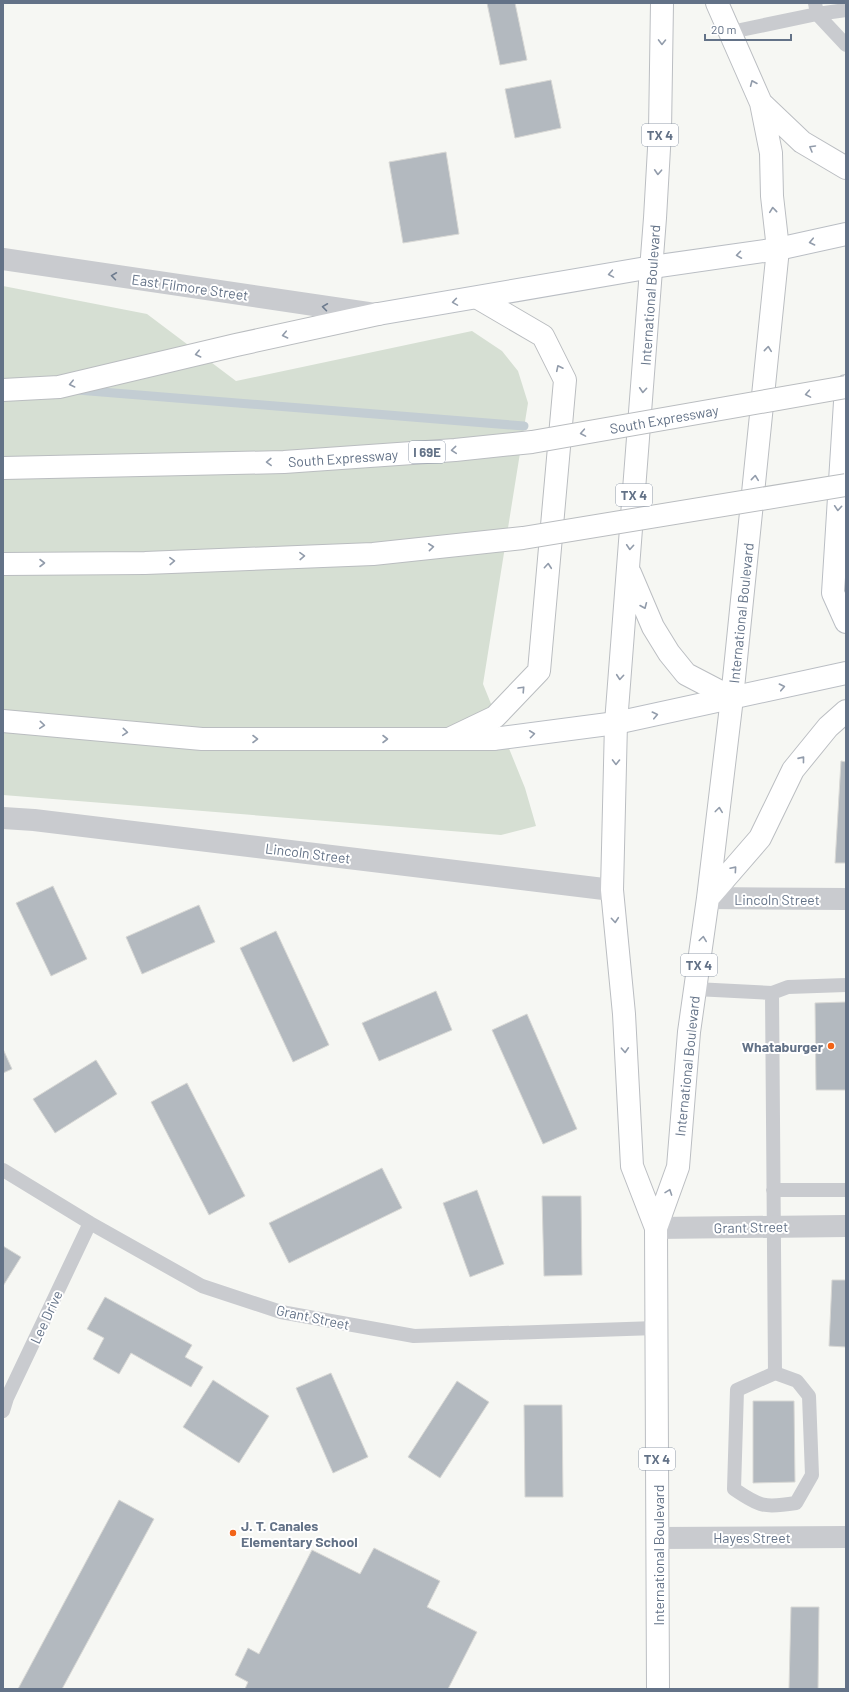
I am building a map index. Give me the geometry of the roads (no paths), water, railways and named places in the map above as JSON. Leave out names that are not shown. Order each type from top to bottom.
[{"type":"main road","name":"International Boulevard","points":[[656,1228],[632,1166],[624,1014],[612,890],[616,723],[652,267],[660,131],[662,3]]},
{"type":"main road","name":"International Boulevard","points":[[658,1689],[656,1228],[678,1167],[689,1032],[708,898],[732,698],[778,249],[772,196],[771,153],[761,103],[717,3]]},
{"type":"main road","points":[[761,103],[802,142],[846,168]]},
{"type":"main road","points":[[3,390],[59,387],[236,345],[378,314],[652,267],[778,249],[846,234]]},
{"type":"main road","points":[[449,739],[495,717],[538,671],[565,380],[543,336],[478,298]]},
{"type":"main road","points":[[846,386],[832,593],[846,622]]},
{"type":"main road","name":"South Expressway","points":[[3,468],[284,462],[455,450],[532,442],[846,386]]},
{"type":"main road","points":[[3,564],[145,562],[373,554],[523,538],[846,485]]},
{"type":"main road","points":[[629,570],[653,627],[669,653],[686,674],[732,698]]},
{"type":"main road","points":[[3,721],[202,739],[493,739],[616,723],[846,673]]},
{"type":"main road","points":[[708,898],[760,838],[793,770],[828,727],[846,711]]},
{"type":"street","name":"East Filmore Street","points":[[3,259],[378,314]]},
{"type":"street","name":"Lincoln Street","points":[[3,818],[42,821],[612,890]]},
{"type":"street","name":"Lincoln Street","points":[[708,898],[846,899]]},
{"type":"street","name":"Grant Street","points":[[656,1228],[846,1226]]},
{"type":"street","name":"Hayes Street","points":[[658,1538],[846,1537]]},
{"type":"lane","points":[[731,32],[816,9],[846,10]]},
{"type":"lane","points":[[816,9],[846,45]]},
{"type":"lane","points":[[695,989],[772,994],[788,987],[846,985]]},
{"type":"lane","points":[[772,994],[775,1373]]},
{"type":"lane","name":"Grant Street","points":[[3,1170],[90,1223],[202,1286],[281,1312],[414,1336],[656,1328]]},
{"type":"lane","points":[[773,1190],[846,1190]]},
{"type":"lane","name":"Lee Drive","points":[[3,1411],[90,1223]]},
{"type":"lane","points":[[775,1373],[797,1381],[809,1396],[812,1475],[796,1503],[772,1507],[752,1502],[734,1489],[737,1390],[775,1373]]},
{"type":"waterway","points":[[77,390],[524,426]]},
{"type":"place","name":"Whataburger","points":[[831,1046]]},
{"type":"place","name":"J. T. Canales Elementary School","points":[[233,1533]]}]
